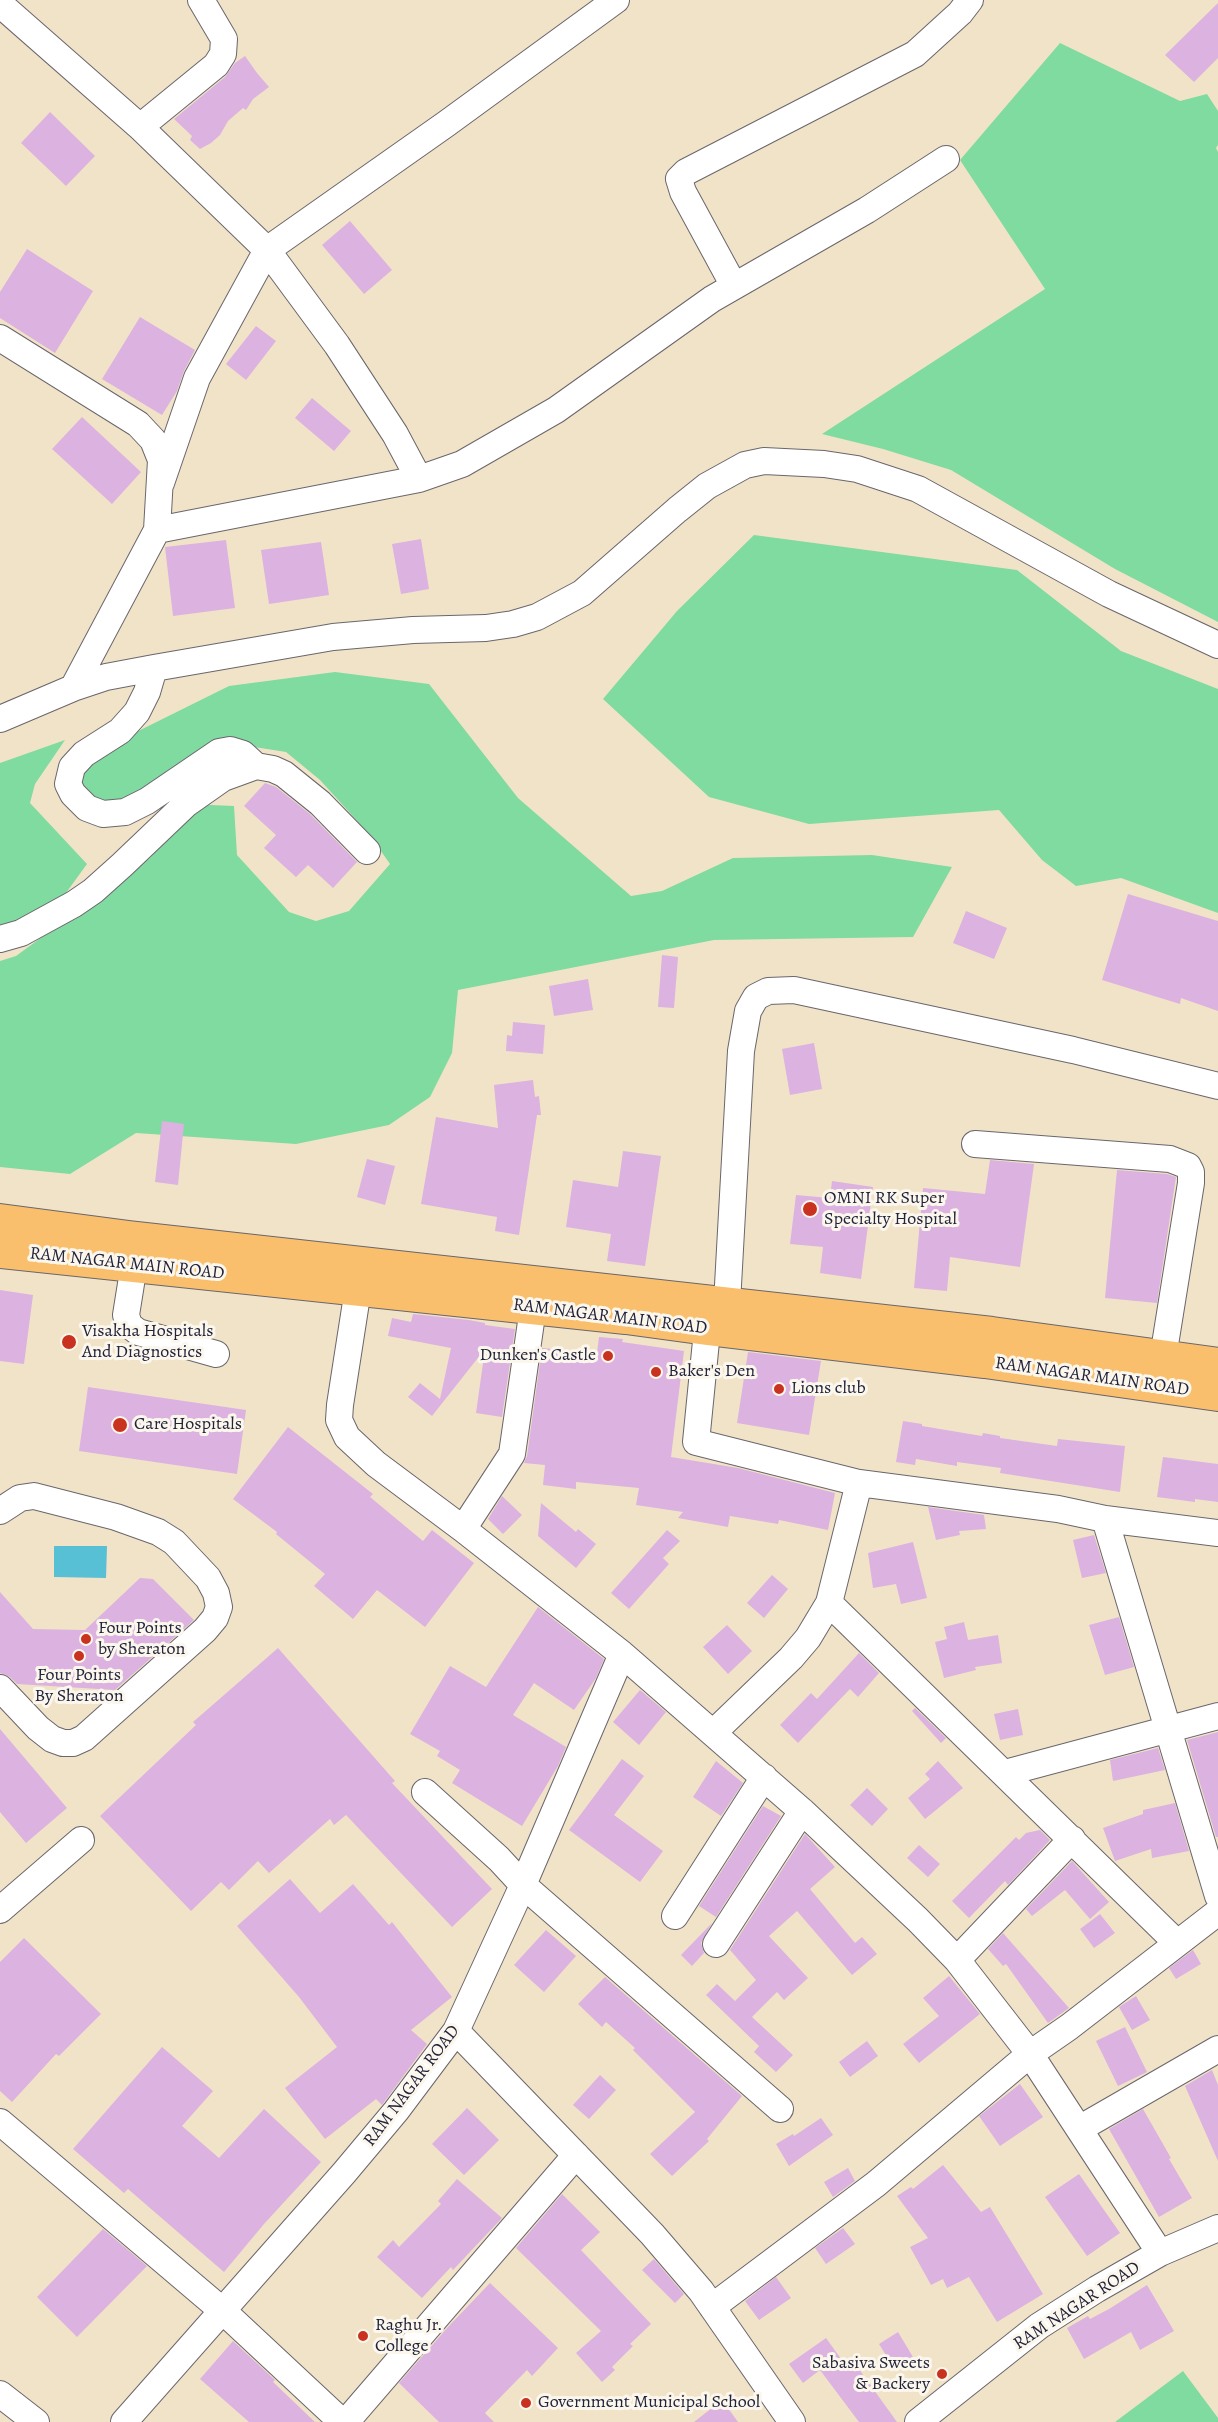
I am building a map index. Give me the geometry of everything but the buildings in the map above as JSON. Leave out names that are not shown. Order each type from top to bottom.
[{"type":"main road","points":[[0,1220],[129,1237],[360,1275],[717,1316],[992,1333],[1218,1364]]},
{"type":"main road","name":"RAM NAGAR MAIN ROAD","points":[[0,1252],[134,1265],[360,1275],[533,1308],[626,1317],[717,1316],[986,1362],[1218,1395]]},
{"type":"street","points":[[140,127],[216,64],[223,54],[224,39],[201,0]]},
{"type":"street","points":[[161,483],[197,378],[267,250],[446,124],[616,0]]},
{"type":"street","points":[[734,286],[683,192],[679,179],[686,172],[915,54],[960,13],[970,0]]},
{"type":"street","points":[[0,4],[140,127],[267,250],[338,345],[395,434],[419,479]]},
{"type":"street","points":[[157,530],[419,479],[462,464],[556,410],[704,304],[867,210],[946,159]]},
{"type":"street","points":[[0,338],[138,424],[153,440],[161,460],[157,530],[73,688]]},
{"type":"street","points":[[0,718],[106,677],[321,639],[413,630],[486,628],[537,617],[582,593],[707,486],[745,465],[764,461],[824,464],[857,469],[918,489],[1109,594],[1218,645]]},
{"type":"street","points":[[154,668],[147,692],[137,712],[120,731],[84,754],[72,767],[68,784],[73,794],[87,807],[103,814],[125,812],[147,801],[219,752],[230,750],[243,754],[256,766]]},
{"type":"street","points":[[0,939],[21,933],[48,920],[84,897],[122,866],[186,804],[223,778],[256,766],[273,769],[303,789],[367,850]]},
{"type":"street","points":[[1218,1086],[1073,1050],[806,992],[768,991],[756,997],[748,1011],[741,1051],[717,1316],[696,1442],[859,1483],[1218,1533]]},
{"type":"street","points":[[975,1144],[1170,1159],[1188,1166],[1191,1183],[1163,1357]]},
{"type":"street","points":[[134,1265],[126,1316],[129,1324],[138,1332],[216,1354]]},
{"type":"street","points":[[360,1275],[339,1420],[347,1437],[376,1464],[622,1654],[802,1811],[918,1920],[957,1960],[1030,2054],[1160,2253]]},
{"type":"street","points":[[463,1529],[512,1454],[533,1308]]},
{"type":"street","points":[[713,1733],[790,1659],[808,1638],[829,1603],[859,1483]]},
{"type":"street","points":[[0,1511],[20,1498],[34,1496],[116,1516],[158,1532],[174,1542],[208,1578],[216,1593],[219,1607],[215,1618],[205,1630],[84,1738],[73,1743],[63,1743],[52,1739],[38,1728],[0,1688]]},
{"type":"street","points":[[1105,1519],[1218,1896]]},
{"type":"street","points":[[829,1603],[1177,1943]]},
{"type":"street","name":"RAM NAGAR ROAD","points":[[124,2422],[224,2312],[352,2164],[396,2111],[456,2031],[523,1885],[622,1654]]},
{"type":"street","points":[[1005,1773],[1218,1716]]},
{"type":"street","points":[[675,1916],[764,1777]]},
{"type":"street","points":[[425,1792],[499,1859],[523,1885],[780,2109]]},
{"type":"street","points":[[716,1944],[802,1811]]},
{"type":"street","points":[[957,1960],[1072,1839]]},
{"type":"street","points":[[0,1910],[81,1840]]},
{"type":"street","points":[[712,2307],[876,2184],[1030,2054],[1218,1912]]},
{"type":"street","points":[[456,2031],[652,2234],[712,2307],[792,2422]]},
{"type":"street","points":[[1079,2129],[1218,2049]]},
{"type":"street","points":[[0,2122],[224,2312],[344,2422],[576,2155]]},
{"type":"street","name":"RAM NAGAR ROAD","points":[[918,2422],[1040,2326],[1097,2289],[1160,2253],[1218,2228]]},
{"type":"street","points":[[0,2394],[36,2422]]},
{"type":"green space","points":[[1060,43],[1180,101],[1207,94],[1218,111],[1218,145],[1216,148],[1218,152],[1218,622],[1115,569],[951,470],[883,449],[822,434],[1045,289],[960,160]]},
{"type":"green space","points":[[754,535],[1017,570],[1121,651],[1218,689],[1218,913],[1121,878],[1076,886],[1042,860],[999,810],[809,824],[709,797],[603,699],[677,611]]},
{"type":"green space","points":[[335,672],[429,684],[518,798],[631,896],[662,891],[733,858],[872,855],[952,867],[913,937],[714,940],[458,990],[452,1053],[430,1097],[389,1125],[296,1144],[136,1133],[70,1174],[0,1167],[0,961],[16,956],[150,858],[193,806],[234,806],[237,855],[289,912],[316,921],[349,911],[390,864],[369,834],[320,780],[286,752],[235,744],[138,800],[101,808],[75,785],[94,753],[229,686]]},
{"type":"green space","points":[[65,740],[35,784],[30,803],[87,864],[63,897],[0,931],[0,763]]},
{"type":"green space","points":[[1183,2371],[1218,2418],[1218,2422],[1115,2422]]},
{"type":"water","points":[[54,1546],[107,1546],[106,1578],[54,1577]]},
{"type":"place","name":"OMNI RK Super Specialty Hospital","points":[[810,1209]]},
{"type":"place","name":"Visakha Hospitals And Diagnostics","points":[[69,1342]]},
{"type":"place","name":"Dunken's Castle","points":[[608,1356]]},
{"type":"place","name":"Baker's Den","points":[[656,1372]]},
{"type":"place","name":"Lions club","points":[[779,1389]]},
{"type":"place","name":"Care Hospitals","points":[[120,1425]]},
{"type":"place","name":"Four Points by Sheraton","points":[[86,1639]]},
{"type":"place","name":"Four Points By Sheraton","points":[[79,1656]]},
{"type":"place","name":"Raghu Jr. College","points":[[363,2336]]},
{"type":"place","name":"Sabasiva Sweets & Backery","points":[[942,2374]]},
{"type":"place","name":"Government Municipal School","points":[[526,2403]]}]
